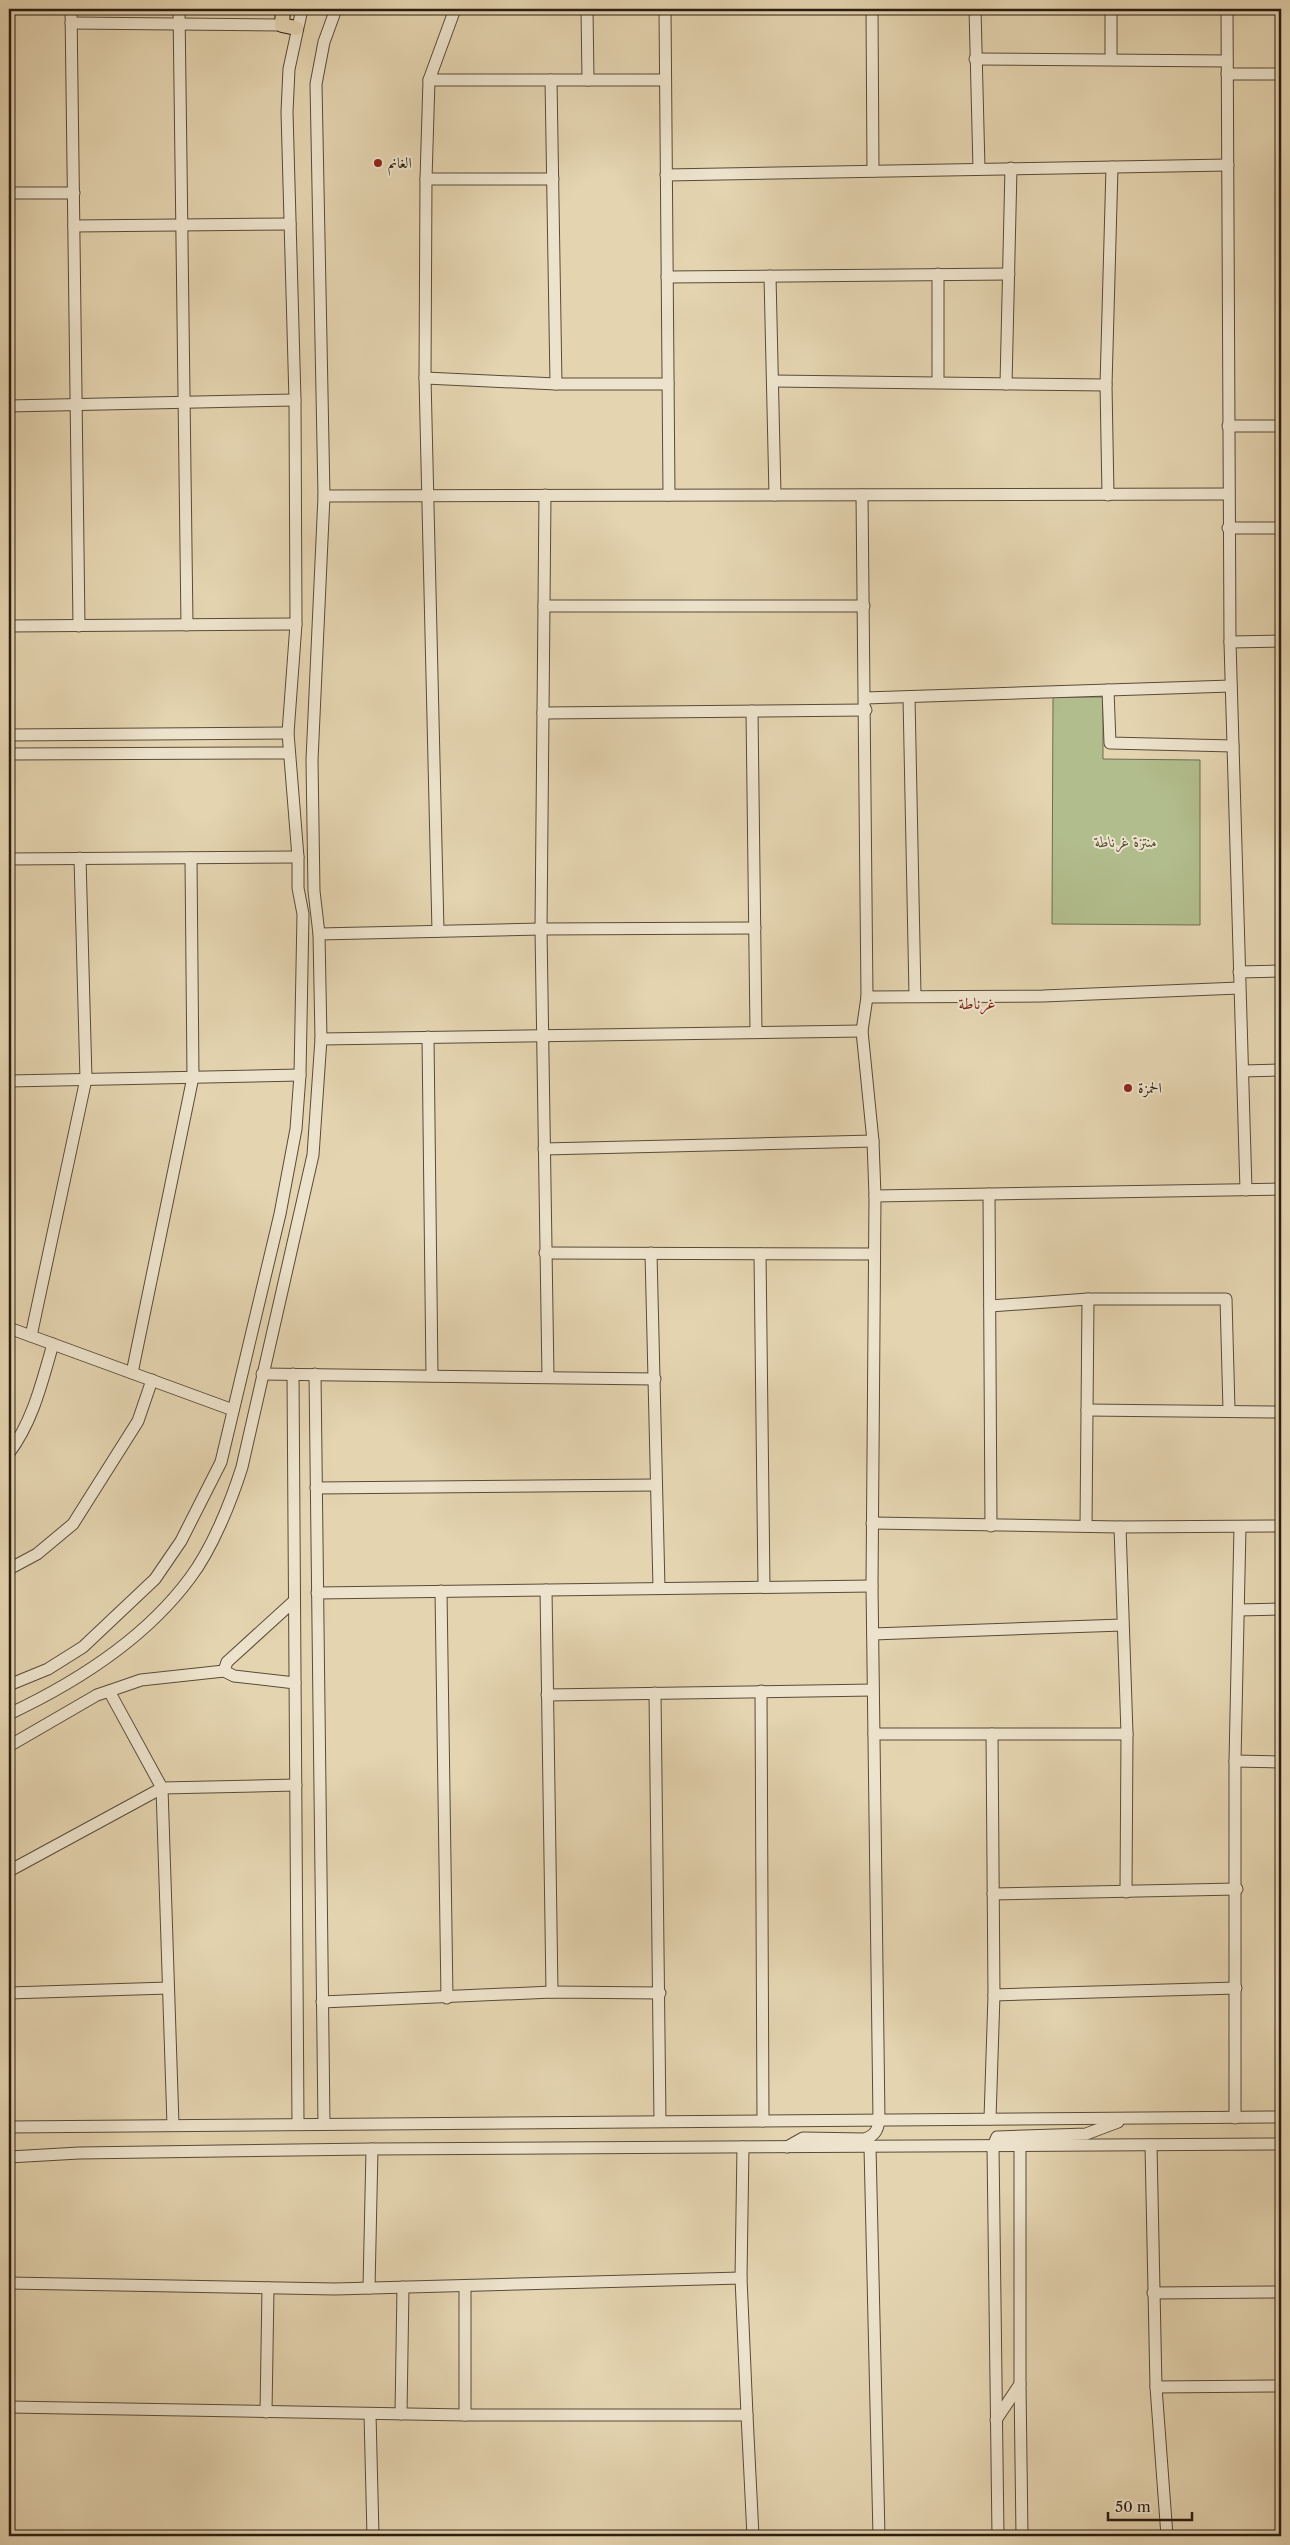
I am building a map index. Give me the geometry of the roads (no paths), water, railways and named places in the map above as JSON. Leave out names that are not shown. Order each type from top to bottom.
[{"type":"main road","points":[[283,9],[282,25],[296,28]]},
{"type":"street","points":[[71,9],[79,626]]},
{"type":"street","points":[[179,9],[182,402],[187,624]]},
{"type":"street","points":[[9,1685],[48,1669],[83,1647],[155,1579],[181,1541],[204,1499],[221,1462],[280,1214],[296,1129],[300,1075],[303,914],[298,888],[298,857],[288,753],[296,624],[295,400],[287,112],[289,69],[296,28],[302,9]]},
{"type":"street","points":[[9,1714],[53,1693],[132,1639],[167,1606],[191,1577],[230,1504],[242,1467],[313,1154],[321,1039],[319,934],[314,891],[312,734],[324,496],[316,84],[324,42],[336,9]]},
{"type":"street","points":[[438,931],[425,378],[426,179],[429,80],[455,9]]},
{"type":"street","points":[[587,9],[588,80]]},
{"type":"street","points":[[665,9],[669,495]]},
{"type":"street","points":[[872,9],[873,171]]},
{"type":"street","points":[[975,9],[979,169]]},
{"type":"street","points":[[1111,9],[1111,59]]},
{"type":"street","points":[[1227,9],[1228,528],[1239,988],[1246,1190]]},
{"type":"street","points":[[71,24],[282,25]]},
{"type":"street","points":[[975,59],[1227,60]]},
{"type":"street","points":[[1227,74],[1281,74]]},
{"type":"street","points":[[429,80],[665,80]]},
{"type":"street","points":[[551,80],[556,384]]},
{"type":"street","points":[[666,175],[1228,165]]},
{"type":"street","points":[[1108,495],[1106,385],[1112,167]]},
{"type":"street","points":[[1006,384],[1011,168]]},
{"type":"street","points":[[426,179],[553,179]]},
{"type":"street","points":[[9,193],[74,192]]},
{"type":"street","points":[[74,226],[290,224]]},
{"type":"street","points":[[938,274],[938,382]]},
{"type":"street","points":[[667,277],[1009,274]]},
{"type":"street","points":[[770,276],[775,495]]},
{"type":"street","points":[[425,378],[556,384],[668,384]]},
{"type":"street","points":[[773,381],[1106,385]]},
{"type":"street","points":[[9,406],[295,400]]},
{"type":"street","points":[[1228,426],[1281,426]]},
{"type":"street","points":[[324,496],[428,494],[1228,494]]},
{"type":"street","points":[[545,495],[541,929],[548,1378]]},
{"type":"street","points":[[787,2147],[803,2138],[864,2139],[873,2136],[878,2127],[879,2120],[872,1634],[874,1142],[862,1031],[867,997],[866,704],[862,495]]},
{"type":"street","points":[[1228,528],[1281,528]]},
{"type":"street","points":[[544,606],[864,606]]},
{"type":"street","points":[[9,626],[296,624]]},
{"type":"street","points":[[1230,642],[1281,641]]},
{"type":"street","points":[[543,713],[752,711],[866,704],[909,697],[1231,686]]},
{"type":"street","points":[[1108,690],[1110,743],[1233,746]]},
{"type":"street","points":[[909,697],[915,995]]},
{"type":"street","points":[[752,711],[756,1032]]},
{"type":"street","points":[[9,735],[288,733]]},
{"type":"street","points":[[9,754],[288,753]]},
{"type":"street","points":[[9,859],[298,857]]},
{"type":"street","points":[[32,1336],[86,1079],[80,858]]},
{"type":"street","points":[[132,1373],[193,1077],[191,858]]},
{"type":"street","points":[[319,934],[541,929],[755,928]]},
{"type":"street","points":[[1239,972],[1281,970]]},
{"type":"street","points":[[867,997],[915,995],[1043,996],[1239,988]]},
{"type":"street","points":[[321,1039],[862,1031]]},
{"type":"street","points":[[428,1037],[432,1376]]},
{"type":"street","points":[[1243,1071],[1281,1070]]},
{"type":"street","points":[[9,1081],[300,1075]]},
{"type":"street","points":[[544,1149],[874,1142]]},
{"type":"street","points":[[874,1196],[1281,1189]]},
{"type":"street","points":[[989,1194],[991,1526]]},
{"type":"street","points":[[545,1253],[874,1254]]},
{"type":"street","points":[[651,1253],[659,1588]]},
{"type":"street","points":[[760,1254],[764,1587]]},
{"type":"street","points":[[990,1306],[1088,1299],[1226,1299],[1229,1410]]},
{"type":"street","points":[[1086,1526],[1088,1299]]},
{"type":"street","points":[[9,1328],[233,1410]]},
{"type":"street","points":[[9,1453],[22,1435],[41,1388],[53,1344]]},
{"type":"street","points":[[262,1374],[655,1379]]},
{"type":"street","points":[[293,1374],[298,2124]]},
{"type":"street","points":[[315,1374],[324,2124]]},
{"type":"street","points":[[9,1569],[37,1554],[73,1524],[138,1421],[152,1380]]},
{"type":"street","points":[[1087,1410],[1281,1412]]},
{"type":"street","points":[[316,1488],[656,1486]]},
{"type":"street","points":[[872,1523],[1120,1527],[1281,1526]]},
{"type":"street","points":[[1120,1527],[1127,1734],[1126,1892]]},
{"type":"street","points":[[1235,2118],[1237,1889],[1235,1761],[1240,1527]]},
{"type":"street","points":[[317,1593],[872,1586]]},
{"type":"street","points":[[546,1590],[552,1992]]},
{"type":"street","points":[[441,1591],[447,1998]]},
{"type":"street","points":[[224,1671],[228,1662],[294,1601]]},
{"type":"street","points":[[1239,1610],[1281,1609]]},
{"type":"street","points":[[872,1634],[1122,1625]]},
{"type":"street","points":[[9,1746],[97,1695],[140,1680],[224,1671],[234,1676],[295,1683]]},
{"type":"street","points":[[547,1694],[873,1690]]},
{"type":"street","points":[[109,1691],[162,1788],[173,2125]]},
{"type":"street","points":[[761,1691],[764,2121]]},
{"type":"street","points":[[654,1693],[660,1993],[660,2122]]},
{"type":"street","points":[[874,1734],[1127,1734]]},
{"type":"street","points":[[990,2119],[994,1995],[992,1734]]},
{"type":"street","points":[[1235,1761],[1281,1762]]},
{"type":"street","points":[[9,1871],[162,1788],[296,1785]]},
{"type":"street","points":[[993,1894],[1237,1889]]},
{"type":"street","points":[[9,1993],[168,1988]]},
{"type":"street","points":[[994,1995],[1236,1988]]},
{"type":"street","points":[[322,2002],[552,1992],[660,1993]]},
{"type":"street","points":[[9,2127],[1281,2117]]},
{"type":"street","points":[[998,2536],[993,2146],[997,2137],[1086,2134],[1126,2118]]},
{"type":"street","points":[[9,2157],[78,2153],[372,2149],[1281,2144]]},
{"type":"street","points":[[1151,2145],[1156,2387],[1166,2536]]},
{"type":"street","points":[[870,2146],[879,2536]]},
{"type":"street","points":[[1020,2146],[1022,2536]]},
{"type":"street","points":[[743,2147],[741,2278],[753,2536]]},
{"type":"street","points":[[369,2288],[372,2149]]},
{"type":"street","points":[[9,2283],[369,2288],[741,2278]]},
{"type":"street","points":[[465,2286],[465,2416]]},
{"type":"street","points":[[401,2414],[403,2287]]},
{"type":"street","points":[[266,2412],[268,2288]]},
{"type":"street","points":[[1153,2293],[1281,2292]]},
{"type":"street","points":[[996,2420],[1020,2384]]},
{"type":"street","points":[[1156,2387],[1281,2386]]},
{"type":"street","points":[[9,2407],[465,2416],[747,2415]]},
{"type":"street","points":[[370,2414],[373,2536]]},
{"type":"place","name":"الغانم","points":[[378,163]]},
{"type":"place","name":"الحمزة","points":[[1128,1088]]},
{"type":"district","name":"غرناطة","points":[[977,1003]]},
{"type":"park label","name":"منتزة غرناطة","points":[[1126,842]]}]
